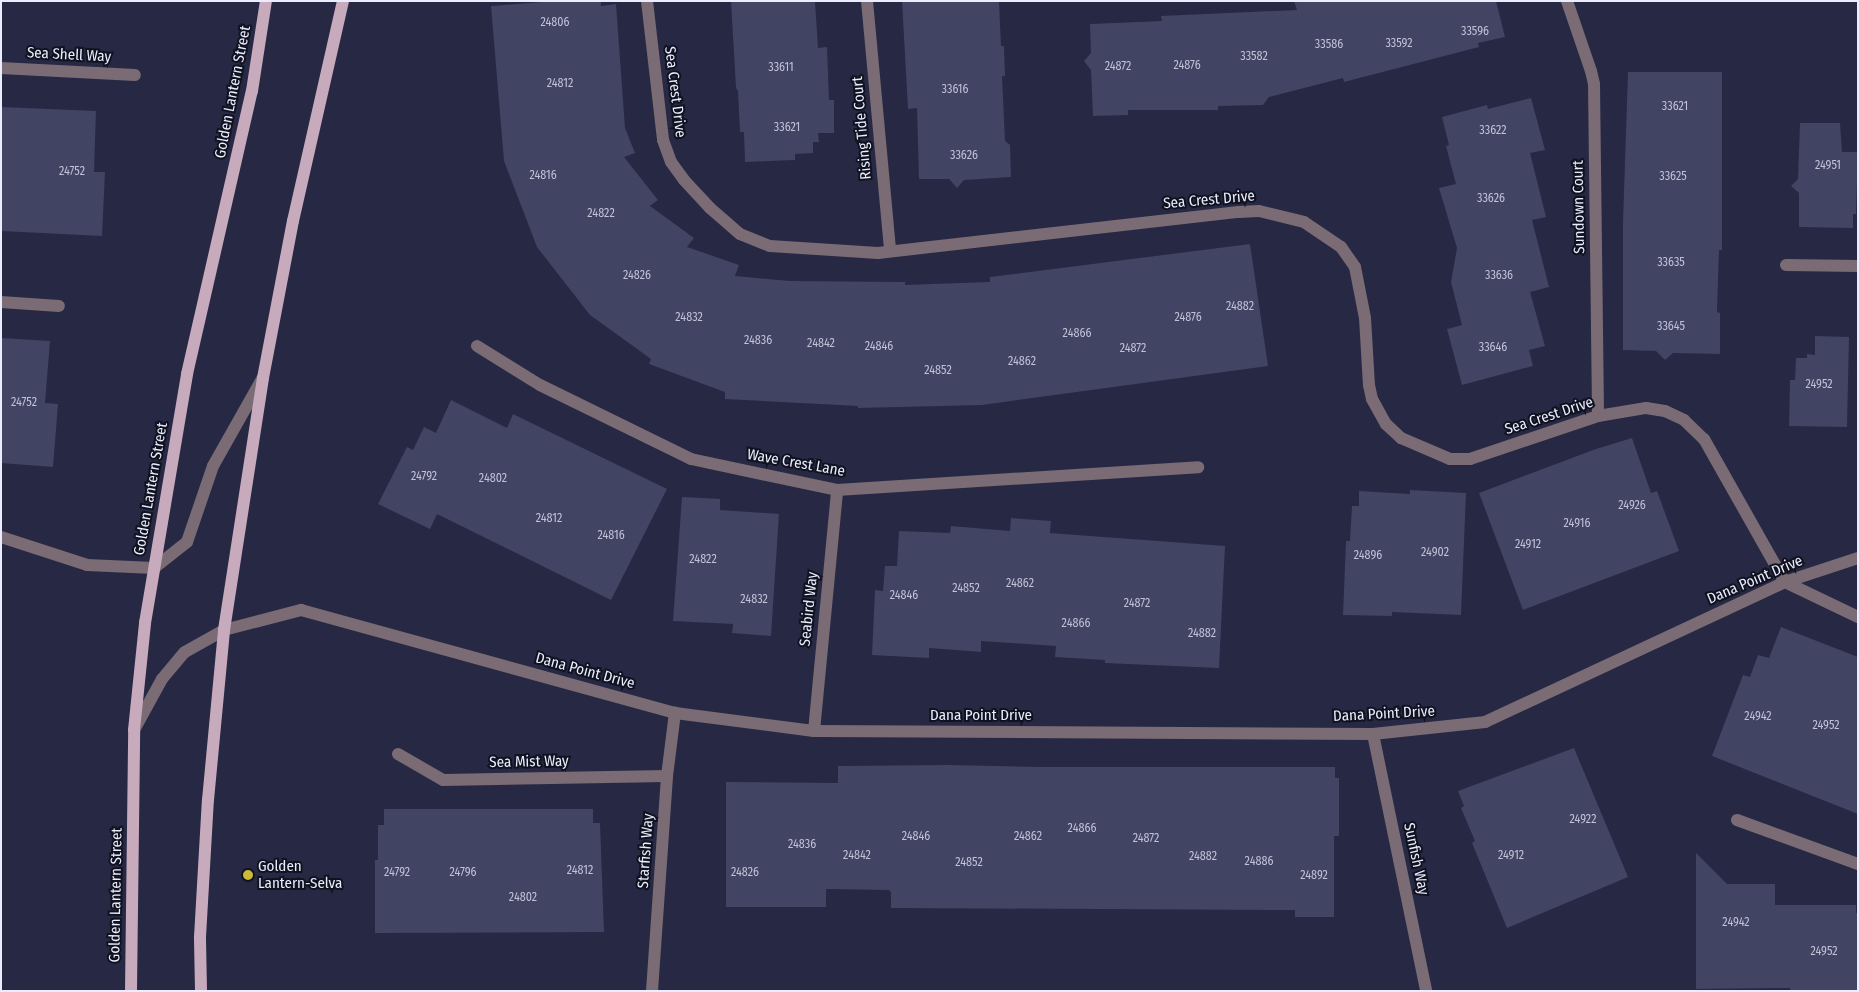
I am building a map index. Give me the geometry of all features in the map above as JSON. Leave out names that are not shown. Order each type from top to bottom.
[{"type":"main road","name":"Golden Lantern Street","points":[[131,991],[134,730],[145,623],[187,374],[252,91],[266,1]]},
{"type":"main road","points":[[201,991],[200,937],[208,800],[224,630],[263,378],[293,221],[342,1]]},
{"type":"street","name":"Sea Crest Drive","points":[[647,1],[663,140],[676,168],[710,208],[740,234],[770,246],[878,253],[1239,212],[1259,211],[1304,222],[1323,232],[1342,247],[1350,257],[1358,274],[1365,318],[1369,385],[1372,399],[1386,424],[1401,438],[1450,459],[1470,459],[1598,416],[1646,408],[1665,411],[1684,420],[1704,439],[1785,582]]},
{"type":"street","name":"Rising Tide Court","points":[[867,1],[890,251]]},
{"type":"street","name":"Sundown Court","points":[[1567,1],[1592,71],[1594,92],[1598,416]]},
{"type":"street","name":"Sea Shell Way","points":[[1,68],[135,75]]},
{"type":"street","points":[[1786,265],[1858,266]]},
{"type":"street","points":[[1,302],[59,306]]},
{"type":"street","name":"Wave Crest Lane","points":[[477,346],[540,385],[691,458],[837,490],[1198,467]]},
{"type":"street","points":[[1,536],[87,565],[154,568],[187,542],[213,466],[263,378]]},
{"type":"street","name":"Seabird Way","points":[[814,731],[837,490]]},
{"type":"street","name":"Dana Point Drive","points":[[134,730],[162,679],[185,652],[224,630],[301,610],[675,713],[814,731],[1373,734],[1485,722],[1785,582],[1858,558]]},
{"type":"street","points":[[1785,582],[1858,617]]},
{"type":"street","name":"Starfish Way","points":[[652,991],[667,776],[675,713]]},
{"type":"street","name":"Sunfish Way","points":[[1373,734],[1426,991]]},
{"type":"street","name":"Sea Mist Way","points":[[398,754],[442,780],[667,776]]},
{"type":"street","points":[[1737,820],[1858,864]]},
{"type":"building","points":[[555,1],[601,1],[601,6],[616,4],[625,128],[635,153],[624,157],[658,200],[650,206],[694,238],[687,247],[739,265],[735,276],[790,281],[905,282],[905,285],[990,282],[990,277],[1250,244],[1268,366],[982,405],[858,408],[858,406],[725,399],[725,392],[649,364],[651,359],[590,315],[537,247],[504,161],[491,6]]},
{"type":"building","points":[[731,1],[815,1],[818,48],[827,47],[829,100],[834,100],[834,133],[818,133],[819,142],[813,142],[813,153],[795,154],[795,160],[745,162],[744,132],[740,132],[738,91],[736,88]]},
{"type":"building","points":[[902,1],[999,1],[1001,46],[1004,46],[1005,76],[1002,76],[1005,141],[1010,145],[1011,177],[964,180],[957,188],[949,179],[919,179],[917,108],[908,109]]},
{"type":"building","points":[[1294,1],[1496,1],[1505,37],[1478,43],[1479,47],[1344,82],[1343,78],[1269,97],[1263,105],[1218,106],[1218,110],[1128,110],[1128,115],[1093,116],[1091,70],[1084,61],[1091,53],[1090,24],[1162,21],[1161,16],[1297,10]]},
{"type":"building","points":[[1628,72],[1722,72],[1722,250],[1719,250],[1717,312],[1720,313],[1720,354],[1673,353],[1665,360],[1656,351],[1623,350],[1623,222]]},
{"type":"building","points":[[1531,98],[1545,150],[1530,153],[1546,217],[1532,220],[1549,287],[1530,292],[1545,346],[1529,350],[1533,366],[1462,385],[1447,329],[1462,325],[1451,282],[1457,248],[1439,188],[1456,184],[1446,146],[1449,145],[1442,117],[1487,105],[1488,109]]},
{"type":"building","points":[[1,107],[96,111],[94,172],[105,172],[102,236],[1,231]]},
{"type":"building","points":[[1800,123],[1840,123],[1842,152],[1858,152],[1856,214],[1853,214],[1853,228],[1799,227],[1799,193],[1791,186],[1798,179]]},
{"type":"building","points":[[1815,336],[1849,337],[1847,427],[1789,426],[1790,380],[1795,380],[1796,358],[1807,358],[1807,354],[1815,355]]},
{"type":"building","points":[[1,338],[50,341],[45,403],[58,404],[53,467],[1,463]]},
{"type":"building","points":[[451,400],[507,428],[513,414],[667,489],[611,600],[437,514],[430,529],[378,504],[407,447],[413,450],[424,427],[436,433]]},
{"type":"building","points":[[1632,438],[1651,493],[1657,491],[1679,551],[1523,610],[1479,493],[1596,449]]},
{"type":"building","points":[[1410,490],[1466,493],[1461,615],[1392,612],[1392,616],[1343,615],[1346,541],[1350,541],[1352,506],[1359,506],[1359,491],[1410,494]]},
{"type":"building","points":[[682,497],[720,499],[720,510],[779,514],[771,636],[732,633],[733,624],[673,621]]},
{"type":"building","points":[[1011,518],[1051,521],[1050,533],[1225,546],[1219,668],[1105,663],[1105,660],[1055,657],[1056,646],[981,641],[981,652],[929,648],[929,658],[872,655],[875,590],[883,591],[885,566],[897,566],[899,531],[950,533],[951,526],[1010,531]]},
{"type":"building","points":[[1781,627],[1858,657],[1858,814],[1712,756],[1743,675],[1750,677],[1758,655],[1769,658]]},
{"type":"building","points":[[1574,748],[1628,877],[1507,928],[1472,843],[1475,841],[1461,808],[1464,806],[1458,791]]},
{"type":"building","points":[[949,765],[1040,767],[1335,767],[1335,778],[1339,778],[1339,836],[1334,836],[1334,917],[1295,917],[1295,910],[891,908],[891,892],[889,890],[826,889],[826,907],[726,907],[726,782],[838,783],[838,766]]},
{"type":"building","points":[[384,809],[593,809],[593,823],[600,823],[604,932],[375,933],[375,860],[378,860],[378,825],[384,825]]},
{"type":"building","points":[[1696,853],[1727,884],[1775,884],[1775,905],[1856,905],[1856,913],[1858,913],[1858,991],[1790,991],[1790,988],[1696,989]]},
{"type":"place","name":"Golden Lantern-Selva","points":[[248,875]]}]
